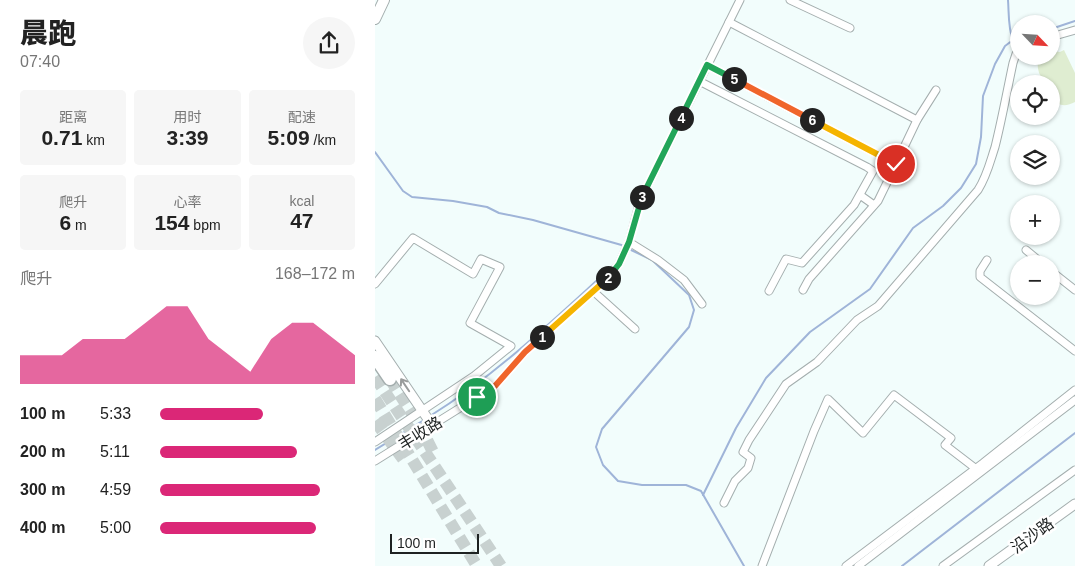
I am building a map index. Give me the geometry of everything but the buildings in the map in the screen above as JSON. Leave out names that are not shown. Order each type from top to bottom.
[{"type":"highway","points":[[375,357],[390,379]]},
{"type":"main road","points":[[375,19],[383,0]]},
{"type":"street","name":"丰收路","points":[[375,462],[495,386],[525,352],[606,280],[619,264],[629,242],[640,202],[739,0]]},
{"type":"street","points":[[790,0],[850,28]]},
{"type":"street","points":[[729,22],[917,120]]},
{"type":"street","points":[[1060,34],[1075,30]]},
{"type":"street","points":[[707,65],[896,164]]},
{"type":"street","points":[[724,504],[735,481],[748,468],[751,458],[743,452],[749,440],[787,384],[817,362],[857,320],[878,306],[985,180],[1002,122],[1013,65]]},
{"type":"street","points":[[699,81],[873,171],[854,205],[802,263],[786,259],[769,291]]},
{"type":"street","points":[[803,290],[809,278],[879,201],[917,120],[936,90]]},
{"type":"street","points":[[860,195],[874,205]]},
{"type":"street","points":[[375,284],[413,238],[473,274],[481,259],[500,267],[470,323],[511,346],[474,376],[375,442]]},
{"type":"street","points":[[629,242],[658,260],[684,280],[702,304]]},
{"type":"street","points":[[1026,250],[1032,255]]},
{"type":"street","points":[[987,260],[980,271],[980,277],[1075,352]]},
{"type":"street","points":[[1060,278],[1075,290]]},
{"type":"street","points":[[593,291],[635,329]]},
{"type":"street","points":[[375,341],[432,426]]},
{"type":"street","points":[[846,566],[1075,390]]},
{"type":"street","points":[[762,566],[814,430],[828,399],[863,433],[894,395],[951,438],[945,445],[975,468]]},
{"type":"street","points":[[858,566],[1075,400]]},
{"type":"street","points":[[943,566],[1075,470]]},
{"type":"street","name":"沿沙路","points":[[989,566],[1075,504]]},
{"type":"green space","points":[[1064,50],[1075,73],[1075,102],[1072,104],[1060,104],[1060,75],[1040,75],[1039,73],[1038,65],[1060,65],[1060,52]]},
{"type":"waterway","points":[[703,495],[736,428],[766,378],[810,332],[870,289],[913,228],[943,206],[961,188],[976,164],[981,137],[983,96],[995,64],[1005,46],[1013,40],[1009,26],[1008,0]]},
{"type":"waterway","points":[[1060,26],[1075,21]]},
{"type":"waterway","points":[[375,152],[403,191],[412,197],[487,207],[499,213],[533,220],[625,246]]},
{"type":"waterway","points":[[430,416],[479,382],[548,324],[615,264],[623,246]]},
{"type":"waterway","points":[[629,249],[652,260],[689,295],[694,310],[689,327],[602,429],[596,447],[603,465],[618,481],[642,485],[686,485],[701,491],[744,566]]},
{"type":"waterway","points":[[375,450],[424,420]]},
{"type":"waterway","points":[[902,566],[1075,433]]},
{"type":"tunnel","points":[[375,377],[501,566]]},
{"type":"tunnel","points":[[390,379],[420,426],[435,456]]},
{"type":"tunnel","points":[[375,399],[477,566]]},
{"type":"tunnel","points":[[375,421],[403,459]]},
{"type":"route","points":[[477,397],[495,386],[525,352],[606,280],[619,264],[629,242],[640,202],[707,65],[896,164]]}]
